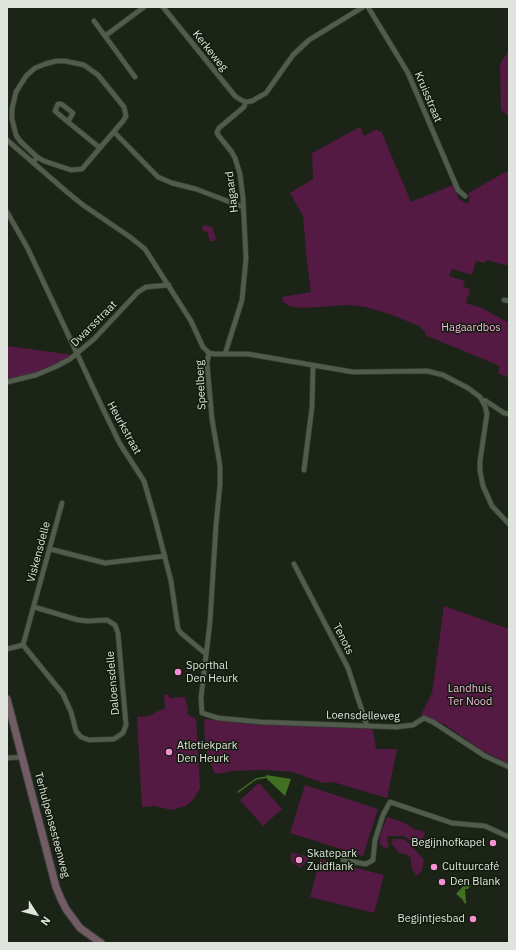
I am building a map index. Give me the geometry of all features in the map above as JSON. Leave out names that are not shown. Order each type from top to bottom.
[{"type":"main road","name":"Terhulpensesteenweg","points":[[7,699],[56,887],[66,909],[80,928],[100,943]]},
{"type":"street","points":[[105,36],[144,7]]},
{"type":"street","name":"Kerkeweg","points":[[163,7],[235,96],[246,102]]},
{"type":"street","name":"Hagaard","points":[[225,354],[242,300],[246,260],[241,180],[238,166],[231,151],[217,132],[219,128],[244,107],[246,102],[252,102],[266,93],[293,55],[309,40],[363,7]]},
{"type":"street","name":"Kruisstraat","points":[[368,7],[408,73],[458,190],[465,196]]},
{"type":"street","points":[[94,21],[135,77]]},
{"type":"street","points":[[56,61],[75,62],[92,70],[125,110],[126,116],[100,148],[82,169],[71,170],[37,157],[20,141],[16,135],[12,118],[13,101],[16,92],[26,76],[40,66],[56,61]]},
{"type":"street","points":[[68,122],[100,148]]},
{"type":"street","points":[[114,132],[158,177],[172,183],[196,189],[243,207]]},
{"type":"street","name":"Speelberg","points":[[7,140],[83,205],[138,243],[151,257],[191,321],[203,347],[209,353],[207,362],[212,419],[220,466],[220,485],[210,622],[201,705],[202,713]]},
{"type":"street","points":[[27,158],[32,152]]},
{"type":"street","points":[[33,163],[37,157]]},
{"type":"street","name":"Heurkstraat","points":[[7,212],[28,249],[120,444],[144,482],[173,588],[178,629],[206,654]]},
{"type":"street","name":"Dwarsstraat","points":[[7,382],[36,375],[55,367],[77,354],[94,339],[138,292],[146,287],[169,285]]},
{"type":"street","points":[[209,353],[248,354],[353,372],[427,371],[443,375],[460,383],[475,392],[482,400],[487,414],[480,461],[480,471],[483,486],[492,506],[509,524]]},
{"type":"street","points":[[304,470],[312,407],[313,366]]},
{"type":"street","points":[[482,400],[504,413],[509,414]]},
{"type":"street","name":"Viskensdelle","points":[[34,607],[62,503]]},
{"type":"street","points":[[50,549],[104,563],[165,556]]},
{"type":"street","name":"Tenots","points":[[294,564],[348,668],[367,726]]},
{"type":"street","points":[[7,649],[23,645],[34,607]]},
{"type":"street","name":"Daloensdelle","points":[[23,645],[63,694],[71,712],[76,731],[81,737],[89,740],[114,739],[123,733],[126,724],[118,634],[115,624],[107,620],[78,620],[34,607]]},
{"type":"street","name":"Loensdelleweg","points":[[202,713],[218,718],[261,722],[396,727],[408,726],[417,723],[422,718],[426,718],[485,756],[509,767]]},
{"type":"street","points":[[7,758],[22,757]]},
{"type":"street","points":[[343,860],[366,864],[373,860],[375,840],[382,815],[390,802],[452,823],[485,826],[509,837]]},
{"type":"green space","points":[[509,50],[509,117],[501,110],[500,64]]},
{"type":"green space","name":"Hagaardbos","points":[[360,127],[364,136],[377,129],[379,132],[381,131],[411,202],[453,185],[459,199],[466,203],[470,201],[468,195],[470,192],[509,170],[509,266],[487,260],[484,263],[476,261],[472,275],[452,269],[449,276],[465,281],[463,287],[470,289],[466,303],[484,309],[509,323],[509,378],[498,373],[500,366],[425,335],[425,332],[419,326],[390,314],[365,307],[348,305],[302,308],[289,306],[283,302],[282,297],[311,292],[303,216],[290,193],[313,179],[312,153]]},
{"type":"green space","points":[[204,225],[212,227],[216,238],[214,241],[210,241],[208,233],[202,230]]},
{"type":"green space","points":[[7,346],[73,355],[39,372],[7,381]]},
{"type":"green space","name":"Landhuis Ter Nood","points":[[444,606],[509,629],[509,764],[481,750],[444,724],[421,715],[432,693]]},
{"type":"green space","name":"Atletiekpark Den Heurk","points":[[164,695],[169,695],[169,698],[185,697],[188,708],[187,714],[196,719],[200,789],[192,801],[185,806],[171,810],[155,806],[142,807],[137,717],[150,716],[165,709]]},
{"type":"green space","points":[[204,719],[373,729],[376,749],[397,749],[387,798],[333,782],[323,783],[293,772],[265,770],[233,771],[215,774],[208,757],[205,741]]},
{"type":"green space","points":[[259,783],[282,809],[263,826],[240,800]]},
{"type":"green space","points":[[305,785],[378,809],[363,856],[290,833]]},
{"type":"green space","points":[[387,817],[405,823],[414,829],[425,832],[420,849],[404,836],[388,836],[387,840],[389,846],[386,849],[380,844],[380,836]]},
{"type":"green space","points":[[393,839],[403,839],[409,843],[424,860],[422,871],[416,876],[411,866],[411,858],[406,854],[399,853],[391,843]]},
{"type":"green space","name":"Skatepark Zuidflank","points":[[291,854],[303,855],[308,858],[308,860],[300,868],[291,861]]},
{"type":"green space","points":[[320,859],[384,875],[374,913],[310,897]]},
{"type":"shaded area","points":[[266,775],[291,779],[285,796],[267,779]]},
{"type":"shaded area","points":[[466,883],[471,885],[468,889],[465,889],[465,904],[456,894]]},
{"type":"waterway","points":[[238,792],[256,779],[267,777]]},
{"type":"place","name":"Sporthal Den Heurk","points":[[178,672]]},
{"type":"place","name":"Atletiekpark Den Heurk","points":[[169,752]]},
{"type":"place","name":"Begijnhofkapel","points":[[493,843]]},
{"type":"place","name":"Skatepark Zuidflank","points":[[299,860]]},
{"type":"place","name":"Cultuurcafé","points":[[434,867]]},
{"type":"place","name":"Den Blank","points":[[442,882]]},
{"type":"place","name":"Begijntjesbad","points":[[473,919]]}]
